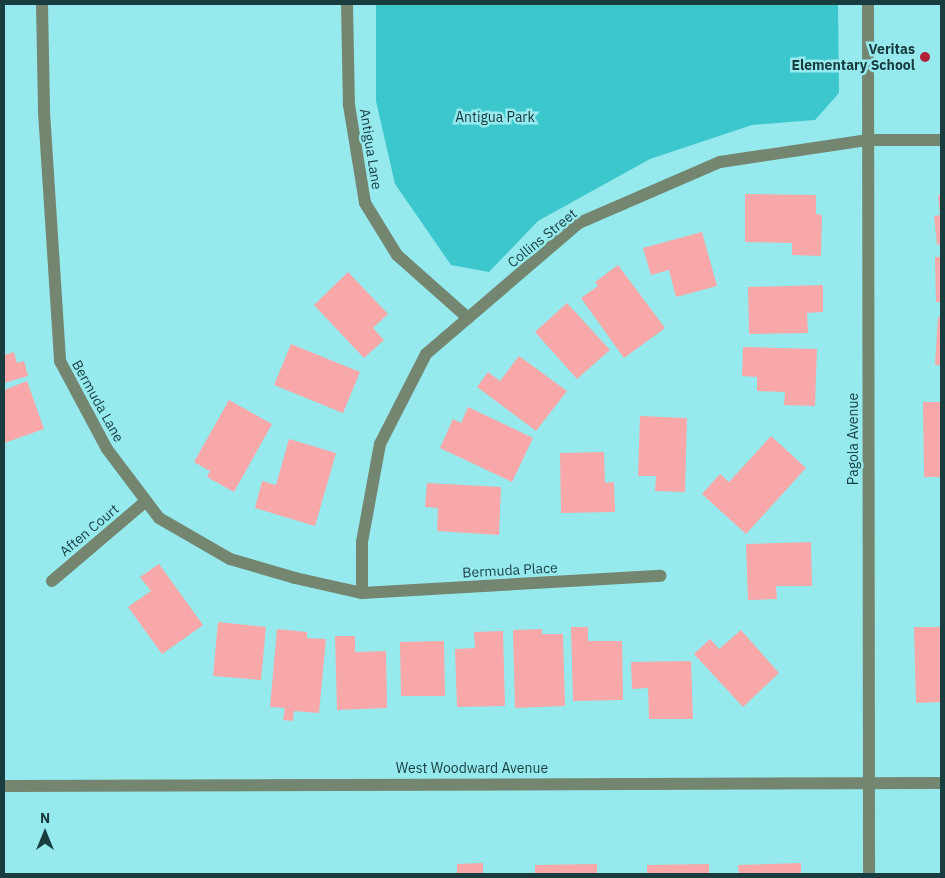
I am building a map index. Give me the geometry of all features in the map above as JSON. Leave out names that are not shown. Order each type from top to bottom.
[{"type":"street","name":"Bermuda Lane","points":[[42,4],[44,112],[60,361],[107,449],[159,518],[230,558],[295,578],[362,593]]},
{"type":"street","name":"Antigua Lane","points":[[347,4],[349,105],[365,203],[398,255],[468,318]]},
{"type":"street","name":"Pagola Avenue","points":[[868,4],[869,874]]},
{"type":"street","name":"Collins Street","points":[[362,593],[362,542],[380,444],[426,354],[579,223],[720,162],[868,140],[941,140]]},
{"type":"street","name":"Aften Court","points":[[52,581],[146,501]]},
{"type":"street","name":"Bermuda Place","points":[[362,593],[661,576]]},
{"type":"street","name":"West Woodward Avenue","points":[[4,786],[941,783]]},
{"type":"green space","name":"Antigua Park","points":[[376,4],[838,4],[839,93],[815,120],[752,125],[650,159],[538,221],[489,272],[451,265],[395,184],[376,101]]},
{"type":"building","points":[[745,194],[816,195],[816,214],[822,215],[821,256],[792,255],[792,243],[745,242]]},
{"type":"building","points":[[938,195],[941,195],[941,244],[937,245],[934,216],[940,215]]},
{"type":"building","points":[[702,232],[717,286],[676,297],[669,270],[651,275],[643,248]]},
{"type":"building","points":[[935,257],[941,257],[941,302],[936,302]]},
{"type":"building","points":[[618,265],[665,328],[624,358],[581,298],[598,286],[595,282]]},
{"type":"building","points":[[348,272],[388,314],[373,328],[384,340],[364,358],[314,305]]},
{"type":"building","points":[[823,285],[823,312],[807,313],[808,333],[749,334],[748,287]]},
{"type":"building","points":[[567,303],[610,350],[577,379],[535,332]]},
{"type":"building","points":[[938,317],[941,317],[941,365],[935,365]]},
{"type":"building","points":[[291,344],[360,372],[343,413],[274,385]]},
{"type":"building","points":[[743,347],[817,349],[815,406],[784,405],[785,392],[757,391],[757,377],[742,376]]},
{"type":"building","points":[[14,352],[17,363],[24,361],[28,376],[4,383],[4,355]]},
{"type":"building","points":[[519,356],[567,391],[536,431],[477,387],[488,372],[500,381]]},
{"type":"building","points":[[27,381],[44,429],[4,443],[4,390]]},
{"type":"building","points":[[229,400],[272,424],[234,492],[207,477],[210,471],[194,462]]},
{"type":"building","points":[[923,402],[941,402],[941,477],[924,477]]},
{"type":"building","points":[[468,407],[533,438],[512,482],[440,448],[453,419],[461,423]]},
{"type":"building","points":[[640,416],[687,418],[685,492],[655,491],[656,476],[638,476]]},
{"type":"building","points":[[771,436],[806,468],[746,534],[702,494],[720,474],[729,482]]},
{"type":"building","points":[[289,439],[336,453],[315,526],[255,508],[262,481],[276,485]]},
{"type":"building","points":[[604,452],[605,483],[614,482],[615,512],[561,513],[560,453]]},
{"type":"building","points":[[427,483],[501,487],[499,535],[437,531],[438,508],[425,507]]},
{"type":"building","points":[[811,542],[812,586],[776,586],[777,599],[748,600],[746,544]]},
{"type":"building","points":[[159,564],[203,625],[162,654],[128,607],[151,591],[140,577]]},
{"type":"building","points":[[218,622],[266,627],[261,680],[213,676]]},
{"type":"building","points":[[571,627],[588,627],[588,641],[622,641],[623,700],[573,701]]},
{"type":"building","points":[[914,627],[941,627],[941,702],[916,703]]},
{"type":"building","points":[[277,629],[307,632],[307,638],[326,639],[319,713],[294,711],[293,721],[283,720],[285,708],[270,707]]},
{"type":"building","points":[[542,629],[542,634],[563,634],[565,706],[515,708],[513,630]]},
{"type":"building","points":[[741,630],[779,673],[743,707],[694,654],[710,639],[719,649]]},
{"type":"building","points":[[503,631],[505,706],[457,707],[455,649],[475,648],[474,632]]},
{"type":"building","points":[[335,636],[355,636],[355,652],[386,651],[387,708],[337,710]]},
{"type":"building","points":[[444,641],[445,696],[401,696],[400,642]]},
{"type":"building","points":[[691,661],[693,719],[649,719],[648,688],[632,689],[631,662]]},
{"type":"building","points":[[483,863],[483,874],[457,874],[457,864]]},
{"type":"building","points":[[801,863],[801,874],[739,874],[738,865]]},
{"type":"building","points":[[597,864],[597,874],[535,874],[535,865]]},
{"type":"building","points":[[709,864],[709,874],[647,874],[647,865]]},
{"type":"place","name":"Veritas Elementary School","points":[[925,57]]}]
